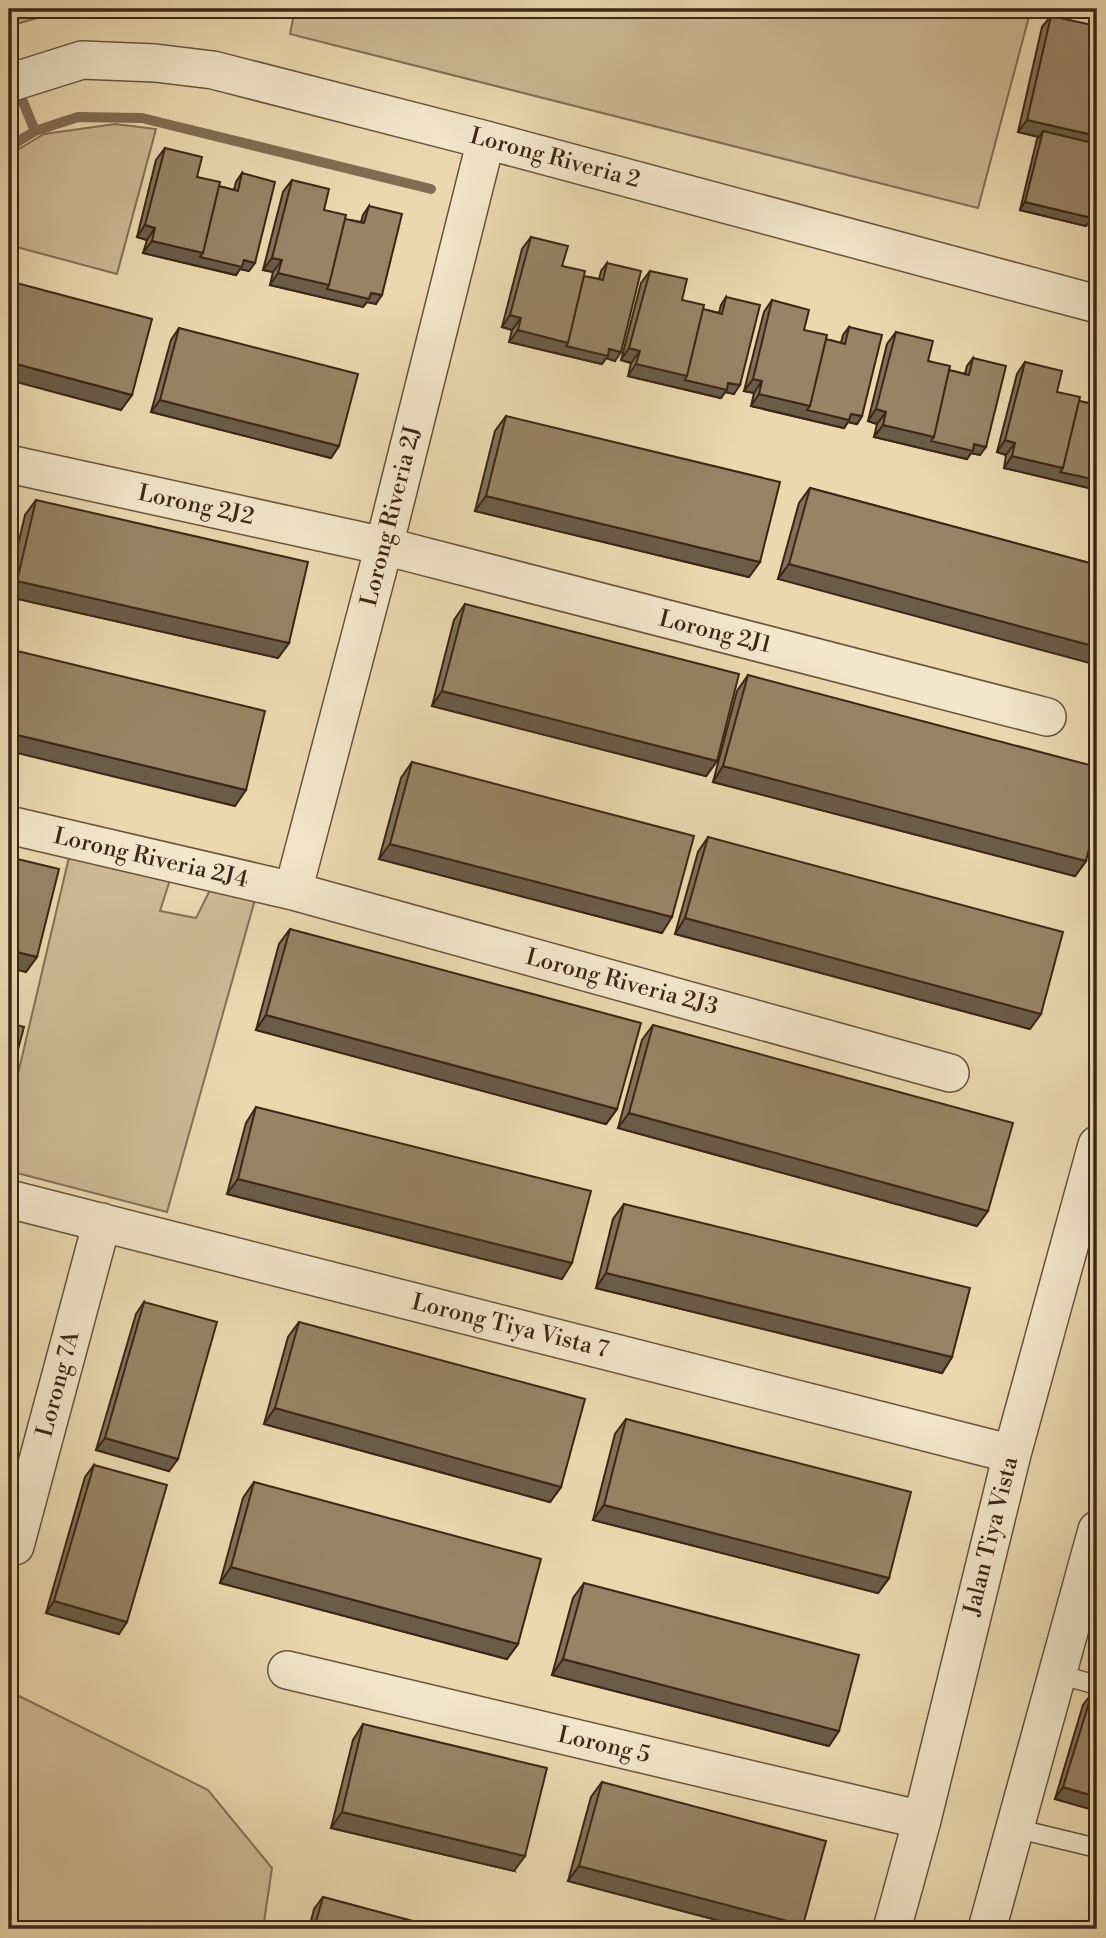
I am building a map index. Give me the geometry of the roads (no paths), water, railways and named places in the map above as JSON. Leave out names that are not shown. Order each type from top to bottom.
[{"type":"street","name":"Lorong Riveria 2","points":[[9,83],[82,60],[155,63],[214,70],[1097,304]]},
{"type":"street","name":"Lorong Riveria 2J","points":[[293,891],[384,546],[486,140]]},
{"type":"street","name":"Lorong 2J2","points":[[9,464],[384,546]]},
{"type":"street","name":"Lorong 2J1","points":[[384,546],[1047,717]]},
{"type":"street","name":"Lorong Riveria 2J4","points":[[9,825],[293,891]]},
{"type":"street","name":"Lorong Riveria 2J3","points":[[293,891],[950,1073]]},
{"type":"street","name":"Jalan Tiya Vista","points":[[892,1929],[922,1820],[1012,1454],[1097,1145]]},
{"type":"street","name":"Lorong Tiya Vista 7","points":[[9,1199],[1012,1454]]},
{"type":"street","name":"Lorong 7A","points":[[15,1546],[102,1222]]},
{"type":"street","points":[[987,1929],[1097,1530]]},
{"type":"street","name":"Lorong 5","points":[[287,1670],[922,1820]]},
{"type":"lane","points":[[1057,1674],[1097,1685]]},
{"type":"lane","points":[[1014,1828],[1097,1848]]},
{"type":"waterway","points":[[9,58],[14,80],[35,131]]},
{"type":"waterway","points":[[9,147],[35,131],[78,117],[142,118],[431,189]]}]
